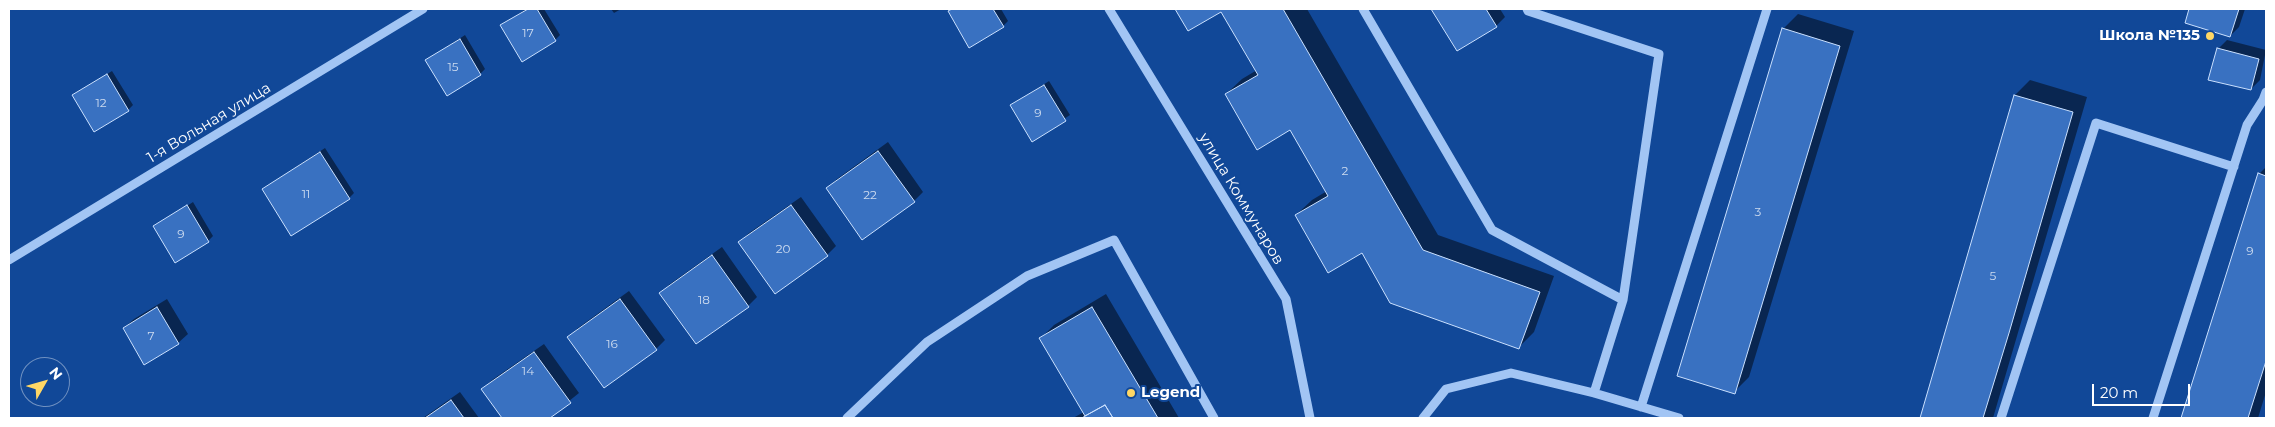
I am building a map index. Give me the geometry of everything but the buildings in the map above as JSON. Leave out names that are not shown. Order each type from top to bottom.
[{"type":"street","name":"1-я Вольная улица","points":[[9,260],[423,9]]},
{"type":"street","name":"улица Коммунаров","points":[[1109,9],[1286,299],[1310,418]]},
{"type":"street","points":[[1363,9],[1492,230],[1623,300]]},
{"type":"street","points":[[1527,9],[1528,11],[1659,54],[1623,300],[1594,393]]},
{"type":"street","points":[[1640,407],[1767,9]]},
{"type":"street","points":[[2152,418],[2248,125],[2266,92]]},
{"type":"street","points":[[2001,418],[2096,123],[2234,167]]},
{"type":"street","points":[[847,418],[927,342],[1027,276],[1114,240],[1214,418]]},
{"type":"street","points":[[1423,418],[1446,389],[1511,374],[1594,393],[1679,418]]},
{"type":"place","name":"Школа №135","points":[[2210,36]]},
{"type":"place","name":"Legend","points":[[1131,393]]}]
